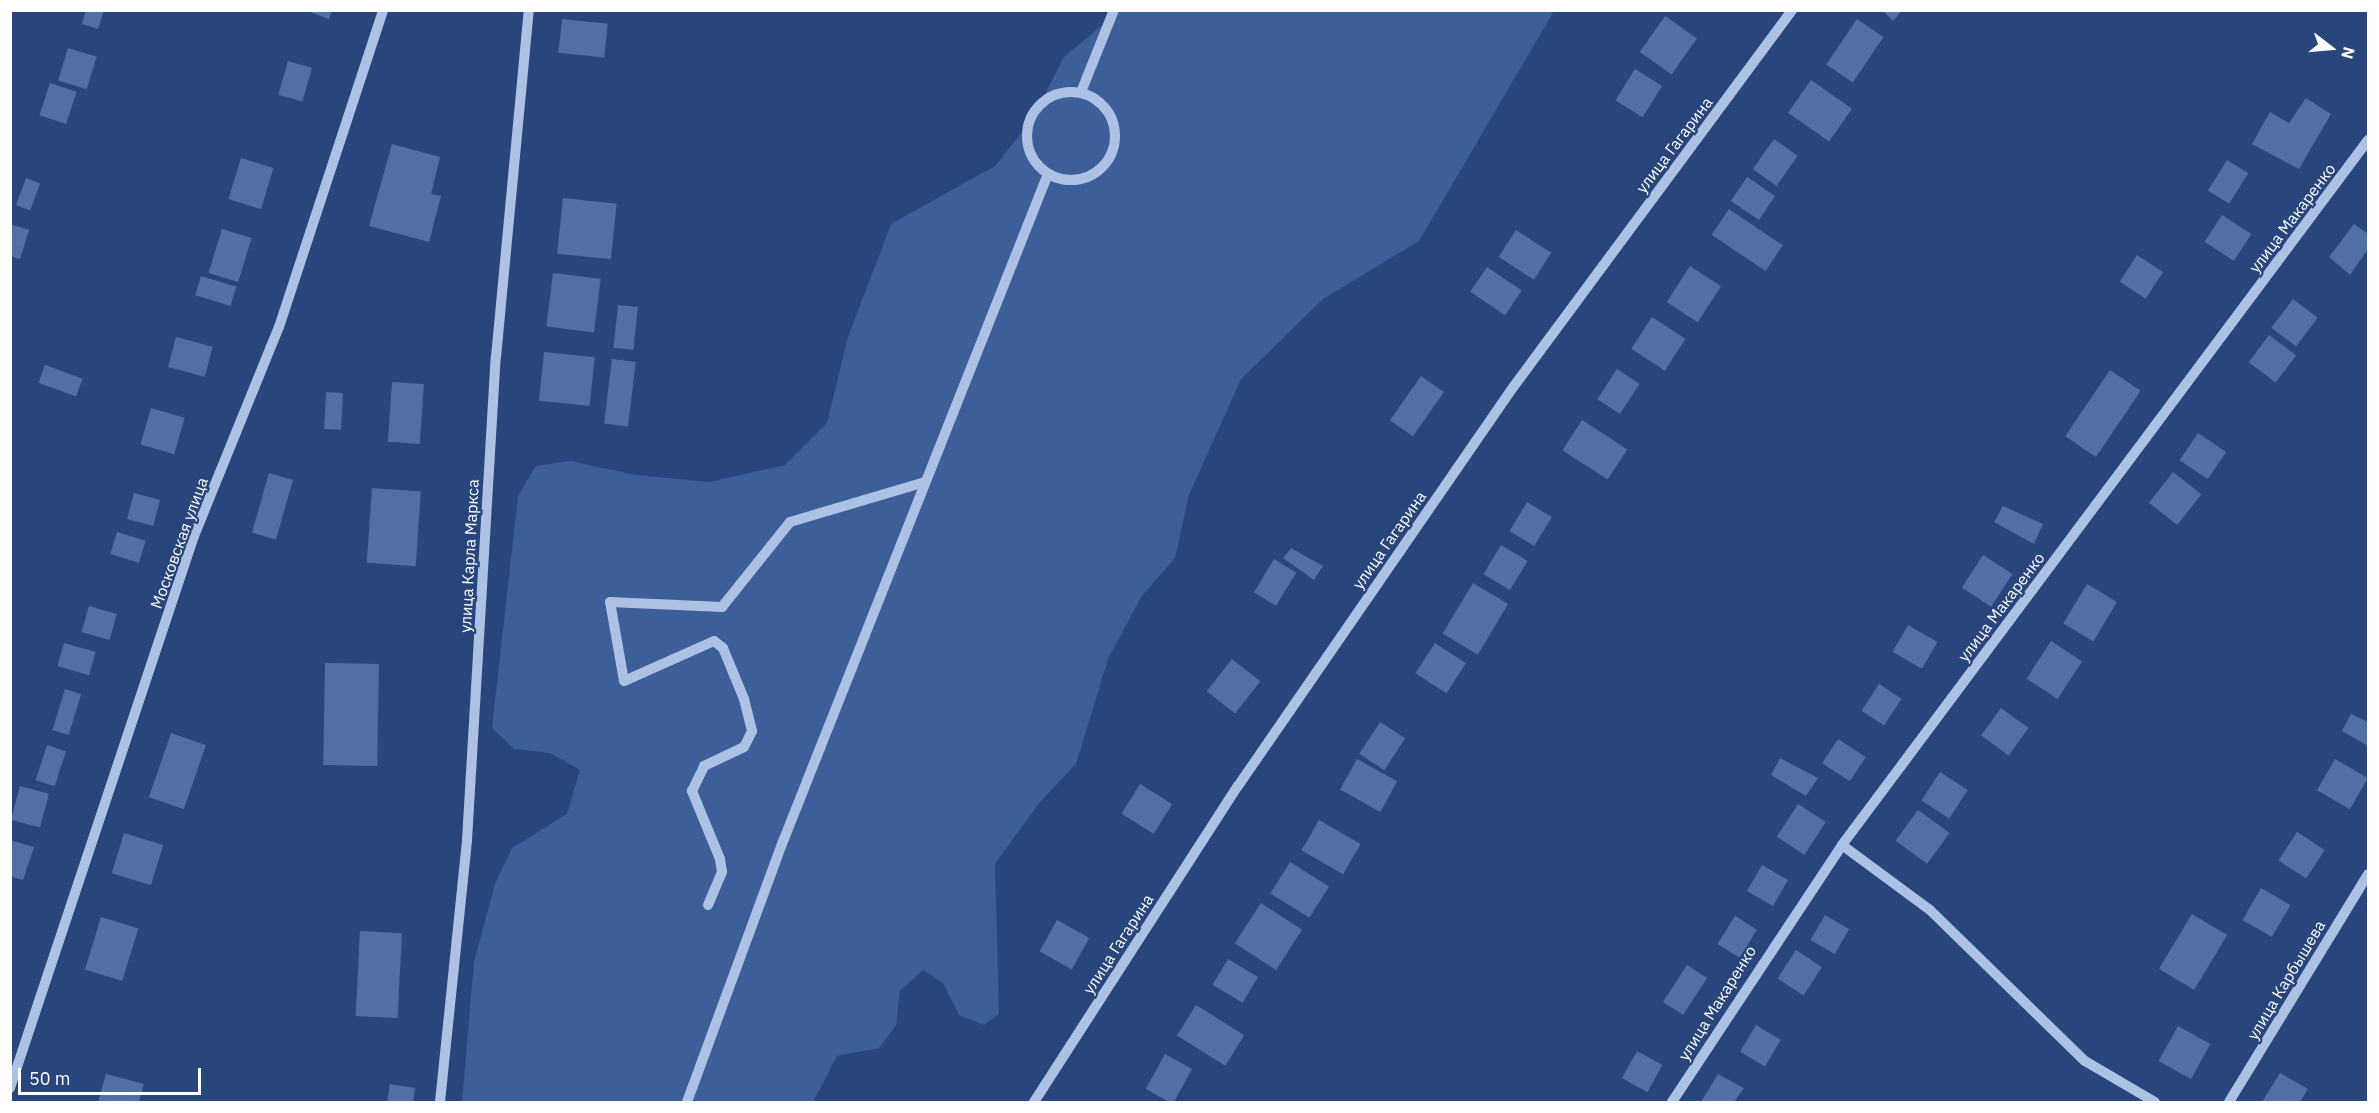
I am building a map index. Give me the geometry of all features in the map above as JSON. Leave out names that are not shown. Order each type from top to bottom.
[{"type":"street","name":"Московская улица","points":[[10,1088],[194,536],[279,327],[383,10]]},
{"type":"street","name":"улица Карла Маркса","points":[[440,1102],[467,840],[496,357],[529,10]]},
{"type":"street","points":[[1081,92],[1114,10]]},
{"type":"street","name":"улица Гагарина","points":[[1034,1102],[1238,786],[1514,386],[1792,10]]},
{"type":"street","points":[[1081,92],[1101,102],[1113,120],[1116,142],[1108,162],[1091,177],[1069,181],[1048,174],[1028,148],[1032,116],[1060,93],[1081,92]]},
{"type":"street","name":"улица Макаренко","points":[[1672,1102],[1842,845],[2368,140]]},
{"type":"street","points":[[687,1102],[925,482],[1048,174]]},
{"type":"street","points":[[708,905],[722,872],[720,859],[692,791],[704,766],[744,747],[752,731],[744,699],[723,648],[714,641],[624,681],[610,602],[722,607],[790,522],[925,482]]},
{"type":"street","points":[[1842,845],[1930,910],[2085,1061],[2155,1102]]},
{"type":"street","name":"улица Карбышева","points":[[2229,1102],[2368,874]]},
{"type":"shaded area","points":[[1119,11],[1554,11],[1419,241],[1323,299],[1241,379],[1189,495],[1175,558],[1141,597],[1108,659],[1076,764],[1039,803],[995,864],[999,1014],[984,1025],[959,1015],[943,983],[923,970],[900,991],[896,1025],[879,1048],[837,1056],[813,1102],[462,1102],[474,962],[495,884],[512,848],[567,814],[580,770],[550,753],[514,749],[492,728],[518,496],[536,466],[570,461],[636,475],[709,482],[785,465],[827,423],[848,337],[891,224],[995,166],[1031,121],[1064,57]]},
{"type":"building","points":[[86,10],[104,10],[98,29],[82,24]]},
{"type":"building","points":[[304,10],[332,10],[329,19]]},
{"type":"building","points":[[1882,10],[1902,10],[1893,21]]},
{"type":"building","points":[[1665,16],[1697,38],[1672,74],[1640,52]]},
{"type":"building","points":[[562,19],[608,24],[604,58],[558,53]]},
{"type":"building","points":[[1857,19],[1884,37],[1853,82],[1826,65]]},
{"type":"building","points":[[68,48],[97,57],[87,89],[58,81]]},
{"type":"building","points":[[288,61],[312,68],[302,102],[278,95]]},
{"type":"building","points":[[1635,69],[1662,86],[1643,117],[1615,100]]},
{"type":"building","points":[[1811,80],[1852,109],[1829,141],[1788,113]]},
{"type":"building","points":[[50,83],[77,92],[66,124],[39,115]]},
{"type":"building","points":[[2306,98],[2331,114],[2299,169],[2252,144],[2270,112],[2289,123]]},
{"type":"building","points":[[1774,139],[1798,156],[1777,186],[1753,169]]},
{"type":"building","points":[[392,144],[440,157],[431,194],[441,196],[429,242],[369,226]]},
{"type":"building","points":[[241,158],[274,168],[261,209],[228,199]]},
{"type":"building","points":[[2227,160],[2248,173],[2229,204],[2208,191]]},
{"type":"building","points":[[1747,177],[1775,196],[1759,220],[1731,201]]},
{"type":"building","points":[[26,178],[40,183],[30,210],[16,205]]},
{"type":"building","points":[[563,198],[617,204],[611,259],[557,254]]},
{"type":"building","points":[[1729,209],[1783,245],[1766,271],[1712,235]]},
{"type":"building","points":[[2222,215],[2251,234],[2234,261],[2205,242]]},
{"type":"building","points":[[10,224],[29,230],[20,259],[10,256]]},
{"type":"building","points":[[2354,224],[2368,234],[2368,249],[2350,275],[2329,257]]},
{"type":"building","points":[[222,229],[252,238],[238,282],[209,273]]},
{"type":"building","points":[[1516,230],[1551,253],[1534,280],[1499,257]]},
{"type":"building","points":[[2137,255],[2163,272],[2146,299],[2120,282]]},
{"type":"building","points":[[1690,266],[1721,286],[1698,322],[1667,302]]},
{"type":"building","points":[[1487,267],[1522,290],[1505,315],[1470,292]]},
{"type":"building","points":[[553,273],[601,279],[594,332],[546,327]]},
{"type":"building","points":[[201,276],[236,287],[231,306],[195,295]]},
{"type":"building","points":[[2293,299],[2318,318],[2296,346],[2271,328]]},
{"type":"building","points":[[618,305],[638,307],[633,350],[614,348]]},
{"type":"building","points":[[1652,317],[1686,339],[1665,371],[1631,349]]},
{"type":"building","points":[[2269,335],[2296,355],[2276,383],[2249,362]]},
{"type":"building","points":[[176,337],[213,347],[205,377],[168,367]]},
{"type":"building","points":[[544,352],[595,357],[590,406],[539,401]]},
{"type":"building","points":[[612,359],[636,362],[628,426],[604,424]]},
{"type":"building","points":[[45,365],[83,379],[76,397],[39,383]]},
{"type":"building","points":[[1617,369],[1640,384],[1620,414],[1597,399]]},
{"type":"building","points":[[2110,370],[2141,391],[2096,457],[2065,436]]},
{"type":"building","points":[[1421,376],[1444,392],[1413,436],[1390,420]]},
{"type":"building","points":[[392,382],[424,384],[420,444],[388,442]]},
{"type":"building","points":[[326,392],[343,393],[341,430],[324,429]]},
{"type":"building","points":[[151,408],[185,418],[174,454],[141,445]]},
{"type":"building","points":[[1582,420],[1627,449],[1608,480],[1562,450]]},
{"type":"building","points":[[2198,433],[2226,452],[2208,479],[2180,460]]},
{"type":"building","points":[[2173,472],[2201,494],[2177,525],[2149,503]]},
{"type":"building","points":[[269,473],[293,480],[276,539],[252,533]]},
{"type":"building","points":[[372,488],[421,491],[416,566],[367,563]]},
{"type":"building","points":[[134,493],[160,500],[153,526],[127,519]]},
{"type":"building","points":[[1527,502],[1552,517],[1534,546],[1509,531]]},
{"type":"building","points":[[2003,506],[2043,524],[2034,544],[1994,522]]},
{"type":"building","points":[[117,532],[146,541],[139,563],[110,554]]},
{"type":"building","points":[[1501,545],[1528,561],[1510,590],[1483,574]]},
{"type":"building","points":[[1291,548],[1323,566],[1314,580],[1283,558]]},
{"type":"building","points":[[1983,555],[2012,574],[1991,607],[1962,588]]},
{"type":"building","points":[[1274,559],[1296,572],[1276,606],[1254,592]]},
{"type":"building","points":[[1473,583],[1508,604],[1478,655],[1443,634]]},
{"type":"building","points":[[2087,584],[2117,602],[2093,641],[2063,623]]},
{"type":"building","points":[[89,606],[117,614],[109,640],[82,632]]},
{"type":"building","points":[[1908,625],[1937,642],[1922,669],[1892,652]]},
{"type":"building","points":[[2051,641],[2082,661],[2058,699],[2026,679]]},
{"type":"building","points":[[64,643],[96,652],[89,675],[57,666]]},
{"type":"building","points":[[1435,643],[1466,663],[1446,693],[1415,673]]},
{"type":"building","points":[[1232,659],[1260,681],[1235,713],[1207,691]]},
{"type":"building","points":[[325,663],[379,664],[377,766],[323,765]]},
{"type":"building","points":[[1879,684],[1902,699],[1884,726],[1862,711]]},
{"type":"building","points":[[65,689],[81,694],[69,735],[52,730]]},
{"type":"building","points":[[2001,708],[2029,728],[2009,755],[1981,736]]},
{"type":"building","points":[[2351,714],[2368,722],[2368,746],[2342,731]]},
{"type":"building","points":[[1380,722],[1405,738],[1384,770],[1359,754]]},
{"type":"building","points":[[171,733],[206,745],[184,809],[149,797]]},
{"type":"building","points":[[1838,739],[1866,757],[1850,781],[1822,763]]},
{"type":"building","points":[[47,745],[66,751],[55,786],[36,780]]},
{"type":"building","points":[[1780,758],[1818,778],[1806,796],[1771,775]]},
{"type":"building","points":[[1357,759],[1397,781],[1380,812],[1340,790]]},
{"type":"building","points":[[2335,759],[2368,778],[2350,809],[2317,790]]},
{"type":"building","points":[[1940,772],[1968,790],[1949,818],[1921,801]]},
{"type":"building","points":[[1140,784],[1172,804],[1154,834],[1121,814]]},
{"type":"building","points":[[20,786],[49,794],[40,828],[11,820]]},
{"type":"building","points":[[1798,804],[1826,822],[1804,855],[1777,837]]},
{"type":"building","points":[[1918,810],[1950,833],[1927,864],[1896,841]]},
{"type":"building","points":[[1319,820],[1361,844],[1343,874],[1302,850]]},
{"type":"building","points":[[2297,832],[2325,850],[2306,878],[2278,861]]},
{"type":"building","points":[[124,833],[163,845],[151,885],[112,873]]},
{"type":"building","points":[[10,840],[34,847],[23,880],[10,876]]},
{"type":"building","points":[[1290,862],[1329,886],[1309,918],[1270,893]]},
{"type":"building","points":[[1762,865],[1788,880],[1773,906],[1747,891]]},
{"type":"building","points":[[2261,888],[2290,905],[2272,937],[2242,920]]},
{"type":"building","points":[[1261,903],[1302,930],[1276,970],[1235,943]]},
{"type":"building","points":[[2192,914],[2227,935],[2194,990],[2159,969]]},
{"type":"building","points":[[1825,915],[1849,929],[1835,954],[1810,940]]},
{"type":"building","points":[[1735,916],[1757,930],[1740,958],[1718,944]]},
{"type":"building","points":[[101,917],[138,928],[122,981],[85,970]]},
{"type":"building","points":[[1057,920],[1089,938],[1072,969],[1040,951]]},
{"type":"building","points":[[360,931],[402,933],[397,1018],[356,1016]]},
{"type":"building","points":[[1796,950],[1822,967],[1803,995],[1777,979]]},
{"type":"building","points":[[1228,959],[1258,977],[1243,1003],[1213,985]]},
{"type":"building","points":[[1687,965],[1707,978],[1683,1015],[1663,1002]]},
{"type":"building","points":[[1196,1005],[1244,1035],[1225,1066],[1177,1036]]},
{"type":"building","points":[[1756,1025],[1781,1040],[1765,1067],[1740,1052]]},
{"type":"building","points":[[2178,1026],[2210,1044],[2191,1079],[2159,1061]]},
{"type":"building","points":[[1637,1051],[1662,1065],[1647,1092],[1622,1078]]},
{"type":"building","points":[[1165,1054],[1192,1069],[1174,1102],[1169,1102],[1146,1089]]},
{"type":"building","points":[[2280,1073],[2308,1089],[2300,1102],[2262,1102]]},
{"type":"building","points":[[106,1074],[144,1084],[139,1102],[98,1102]]},
{"type":"building","points":[[1718,1074],[1744,1088],[1734,1102],[1701,1102]]},
{"type":"building","points":[[390,1084],[415,1088],[413,1102],[387,1102]]}]
